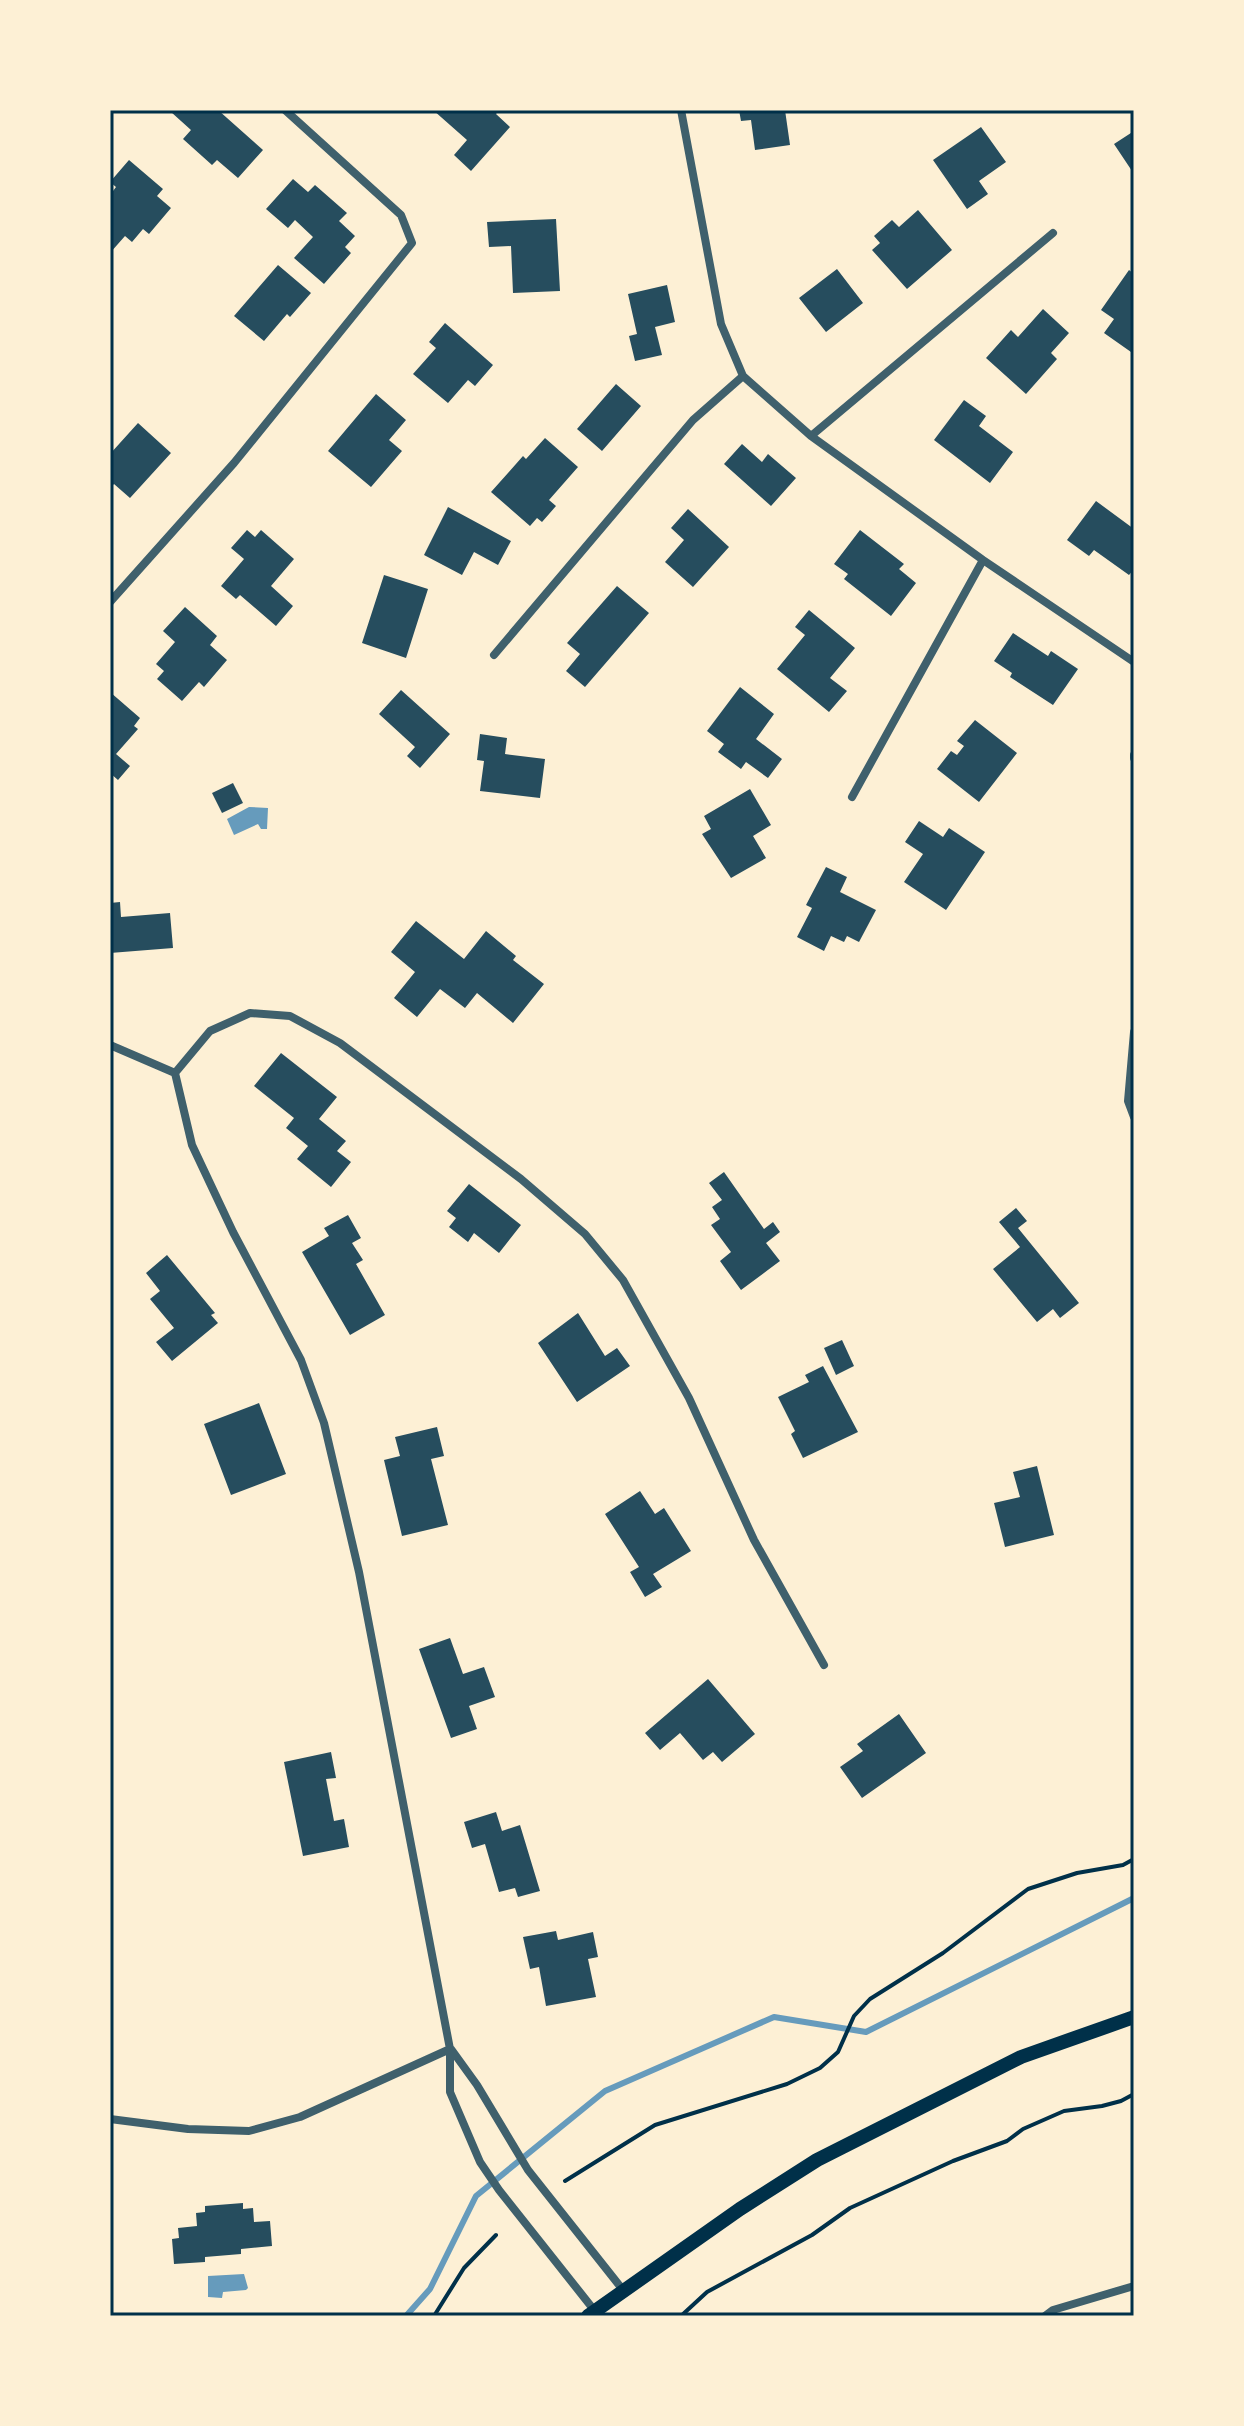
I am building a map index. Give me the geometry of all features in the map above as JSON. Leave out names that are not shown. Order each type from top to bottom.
[{"type":"main road","points":[[591,2313],[740,2209],[817,2160],[1021,2057],[1134,2017]]},
{"type":"street","points":[[110,602],[234,463],[412,243],[401,215],[285,110]]},
{"type":"street","points":[[681,110],[721,324],[743,376],[811,436],[983,560],[1134,662]]},
{"type":"street","points":[[811,436],[1053,233]]},
{"type":"street","points":[[494,655],[693,420],[743,376]]},
{"type":"street","points":[[852,797],[983,560]]},
{"type":"street","points":[[175,1073],[210,1031],[250,1013],[290,1016],[340,1043],[521,1179],[585,1234],[623,1280],[689,1398],[754,1540],[824,1665]]},
{"type":"street","points":[[1134,1032],[1128,1101],[1134,1117]]},
{"type":"street","points":[[110,1045],[175,1073]]},
{"type":"street","points":[[175,1073],[192,1145],[233,1232],[301,1360],[324,1423],[359,1572],[450,2049],[450,2092],[480,2162],[591,2313]]},
{"type":"street","points":[[110,2119],[188,2129],[249,2131],[300,2117],[450,2049]]},
{"type":"street","points":[[450,2049],[477,2085],[528,2170],[623,2290]]},
{"type":"street","points":[[1045,2316],[1053,2310],[1134,2286]]},
{"type":"path","points":[[565,2181],[655,2125],[787,2084],[820,2068],[838,2052],[854,2016],[870,1999],[943,1953],[1028,1889],[1077,1873],[1123,1865],[1134,1859]]},
{"type":"path","points":[[681,2316],[707,2292],[812,2235],[850,2208],[953,2161],[1007,2141],[1023,2129],[1064,2111],[1102,2106],[1134,2094]]},
{"type":"path","points":[[434,2316],[464,2268],[496,2235]]},
{"type":"water","points":[[249,807],[268,808],[267,829],[261,829],[258,824],[234,835],[227,819]]},
{"type":"water","points":[[244,2274],[246,2290],[223,2292],[222,2298],[208,2297],[208,2276]]},
{"type":"building","points":[[172,110],[218,110],[263,150],[238,178],[217,160],[212,165],[183,139],[191,130]]},
{"type":"building","points":[[433,110],[499,110],[496,114],[510,127],[471,171],[454,155],[467,140]]},
{"type":"building","points":[[739,110],[785,110],[790,145],[755,150],[751,120],[741,121]]},
{"type":"building","points":[[981,127],[1006,162],[979,181],[988,194],[967,209],[933,160]]},
{"type":"building","points":[[1134,131],[1134,174],[1114,144]]},
{"type":"building","points":[[129,160],[163,189],[157,196],[171,208],[149,234],[143,229],[132,242],[125,236],[110,253],[110,195],[116,187],[110,182]]},
{"type":"building","points":[[293,179],[308,192],[315,185],[347,213],[339,221],[355,236],[345,247],[351,253],[324,284],[294,258],[313,237],[295,220],[288,228],[266,209]]},
{"type":"building","points":[[918,210],[952,250],[907,289],[872,250],[880,243],[874,236],[892,220],[899,227]]},
{"type":"building","points":[[556,219],[560,291],[513,293],[511,246],[489,247],[487,222]]},
{"type":"building","points":[[278,265],[311,293],[290,317],[287,314],[264,341],[234,316]]},
{"type":"building","points":[[837,269],[863,303],[826,332],[799,298]]},
{"type":"building","points":[[1129,270],[1134,274],[1134,348],[1131,352],[1104,333],[1114,319],[1101,310]]},
{"type":"building","points":[[667,285],[675,322],[655,327],[662,355],[635,361],[629,336],[637,334],[628,294]]},
{"type":"building","points":[[1043,309],[1069,333],[1051,353],[1057,359],[1026,394],[986,358],[1011,330],[1018,337]]},
{"type":"building","points":[[445,323],[493,365],[475,386],[468,380],[448,403],[413,374],[436,348],[429,342]]},
{"type":"building","points":[[616,384],[641,406],[602,451],[577,429]]},
{"type":"building","points":[[376,394],[406,420],[389,440],[402,451],[371,487],[328,451]]},
{"type":"building","points":[[964,400],[986,416],[979,426],[1013,452],[990,483],[934,440]]},
{"type":"building","points":[[138,423],[171,453],[130,498],[114,484],[110,488],[110,454]]},
{"type":"building","points":[[545,438],[578,467],[549,500],[556,506],[542,522],[537,518],[530,526],[491,492],[523,456],[526,459]]},
{"type":"building","points":[[742,444],[762,462],[768,454],[796,478],[771,506],[724,464]]},
{"type":"building","points":[[1096,501],[1134,529],[1134,569],[1129,575],[1094,550],[1089,556],[1067,540]]},
{"type":"building","points":[[448,507],[511,541],[498,565],[474,552],[462,575],[424,555]]},
{"type":"building","points":[[688,509],[729,547],[693,587],[665,562],[684,540],[671,528]]},
{"type":"building","points":[[247,530],[255,537],[261,530],[294,559],[271,586],[293,606],[276,626],[240,595],[236,599],[221,586],[244,559],[231,548]]},
{"type":"building","points":[[860,530],[904,564],[899,569],[916,583],[891,616],[844,579],[848,574],[834,564]]},
{"type":"building","points":[[384,575],[428,589],[406,658],[362,643]]},
{"type":"building","points":[[617,586],[649,613],[585,687],[566,671],[580,654],[567,643]]},
{"type":"building","points":[[185,607],[217,636],[210,645],[227,660],[204,687],[199,682],[182,701],[157,679],[164,671],[156,664],[175,642],[163,631]]},
{"type":"building","points":[[809,610],[855,648],[830,678],[847,691],[829,712],[777,669],[805,635],[795,627]]},
{"type":"building","points":[[1013,633],[1048,656],[1051,651],[1078,669],[1053,705],[1010,677],[1012,673],[994,661]]},
{"type":"building","points":[[740,687],[774,714],[756,739],[782,759],[768,778],[746,762],[741,769],[718,752],[724,744],[707,731]]},
{"type":"building","points":[[401,690],[450,734],[420,768],[407,756],[415,747],[379,714]]},
{"type":"building","points":[[110,692],[140,718],[134,726],[138,729],[116,754],[130,766],[118,780],[110,773]]},
{"type":"building","points":[[975,720],[1017,753],[979,802],[937,769],[951,751],[957,755],[964,746],[957,741]]},
{"type":"building","points":[[480,734],[507,738],[505,754],[545,759],[540,798],[480,791],[484,761],[477,760]]},
{"type":"building","points":[[233,783],[243,803],[222,813],[212,793]]},
{"type":"building","points":[[750,789],[771,825],[753,836],[766,858],[731,878],[702,834],[711,829],[704,816]]},
{"type":"building","points":[[919,821],[943,837],[949,828],[985,852],[946,910],[904,882],[923,854],[905,842]]},
{"type":"building","points":[[826,867],[847,877],[840,892],[876,910],[859,942],[847,936],[844,942],[831,936],[824,951],[797,937],[812,908],[806,905]]},
{"type":"building","points":[[120,902],[121,917],[170,913],[173,948],[110,953],[110,903]]},
{"type":"building","points":[[416,921],[464,959],[486,931],[516,956],[513,960],[544,984],[513,1023],[477,993],[465,1008],[440,989],[417,1017],[394,998],[415,972],[391,952]]},
{"type":"building","points":[[281,1053],[337,1097],[319,1119],[346,1141],[337,1151],[351,1162],[331,1187],[297,1159],[308,1146],[286,1128],[294,1118],[254,1086]]},
{"type":"building","points":[[724,1172],[764,1229],[773,1222],[780,1232],[766,1243],[780,1261],[741,1290],[720,1261],[731,1252],[711,1225],[720,1219],[712,1207],[722,1200],[709,1183]]},
{"type":"building","points":[[469,1184],[521,1225],[499,1253],[474,1233],[468,1242],[449,1227],[456,1218],[447,1211]]},
{"type":"building","points":[[1016,1208],[1027,1221],[1018,1228],[1079,1303],[1060,1318],[1053,1309],[1037,1322],[993,1269],[1020,1247],[999,1222]]},
{"type":"building","points":[[348,1215],[361,1238],[352,1243],[363,1260],[356,1264],[385,1315],[350,1335],[302,1252],[329,1236],[324,1228]]},
{"type":"building","points":[[167,1255],[215,1313],[211,1315],[218,1323],[172,1361],[156,1342],[174,1328],[150,1299],[160,1291],[146,1273]]},
{"type":"building","points":[[578,1313],[605,1356],[617,1348],[630,1366],[577,1402],[538,1343]]},
{"type":"building","points":[[842,1340],[854,1366],[836,1375],[824,1348]]},
{"type":"building","points":[[823,1366],[858,1432],[803,1458],[791,1434],[795,1431],[778,1397],[809,1382],[805,1375]]},
{"type":"building","points":[[259,1403],[286,1474],[231,1495],[204,1424]]},
{"type":"building","points":[[437,1427],[444,1456],[431,1459],[448,1525],[402,1536],[384,1460],[400,1456],[395,1437]]},
{"type":"building","points":[[1037,1466],[1054,1535],[1005,1547],[994,1503],[1020,1497],[1013,1472]]},
{"type":"building","points":[[640,1491],[655,1514],[664,1508],[691,1551],[653,1574],[662,1587],[645,1597],[630,1572],[639,1567],[605,1514]]},
{"type":"building","points":[[450,1638],[463,1674],[484,1667],[495,1697],[469,1706],[477,1729],[451,1738],[419,1649]]},
{"type":"building","points":[[708,1679],[755,1734],[722,1762],[713,1752],[703,1760],[680,1733],[660,1750],[645,1733]]},
{"type":"building","points":[[899,1714],[926,1753],[862,1798],[840,1767],[863,1751],[857,1744]]},
{"type":"building","points":[[331,1752],[336,1778],[326,1779],[334,1821],[344,1819],[349,1847],[303,1856],[284,1762]]},
{"type":"building","points":[[496,1812],[502,1831],[520,1825],[540,1891],[518,1897],[515,1888],[499,1892],[485,1844],[472,1848],[464,1822]]},
{"type":"building","points":[[556,1931],[558,1940],[593,1932],[598,1957],[588,1959],[596,1997],[546,2006],[539,1967],[530,1969],[523,1937]]},
{"type":"building","points":[[243,2203],[243,2209],[253,2208],[254,2222],[270,2221],[272,2246],[241,2249],[241,2254],[205,2257],[205,2262],[174,2264],[172,2239],[179,2238],[178,2228],[197,2226],[196,2213],[205,2212],[205,2206]]},
{"type":"waterway","points":[[406,2316],[430,2289],[476,2196],[605,2091],[774,2017],[866,2032],[1134,1898]]}]
